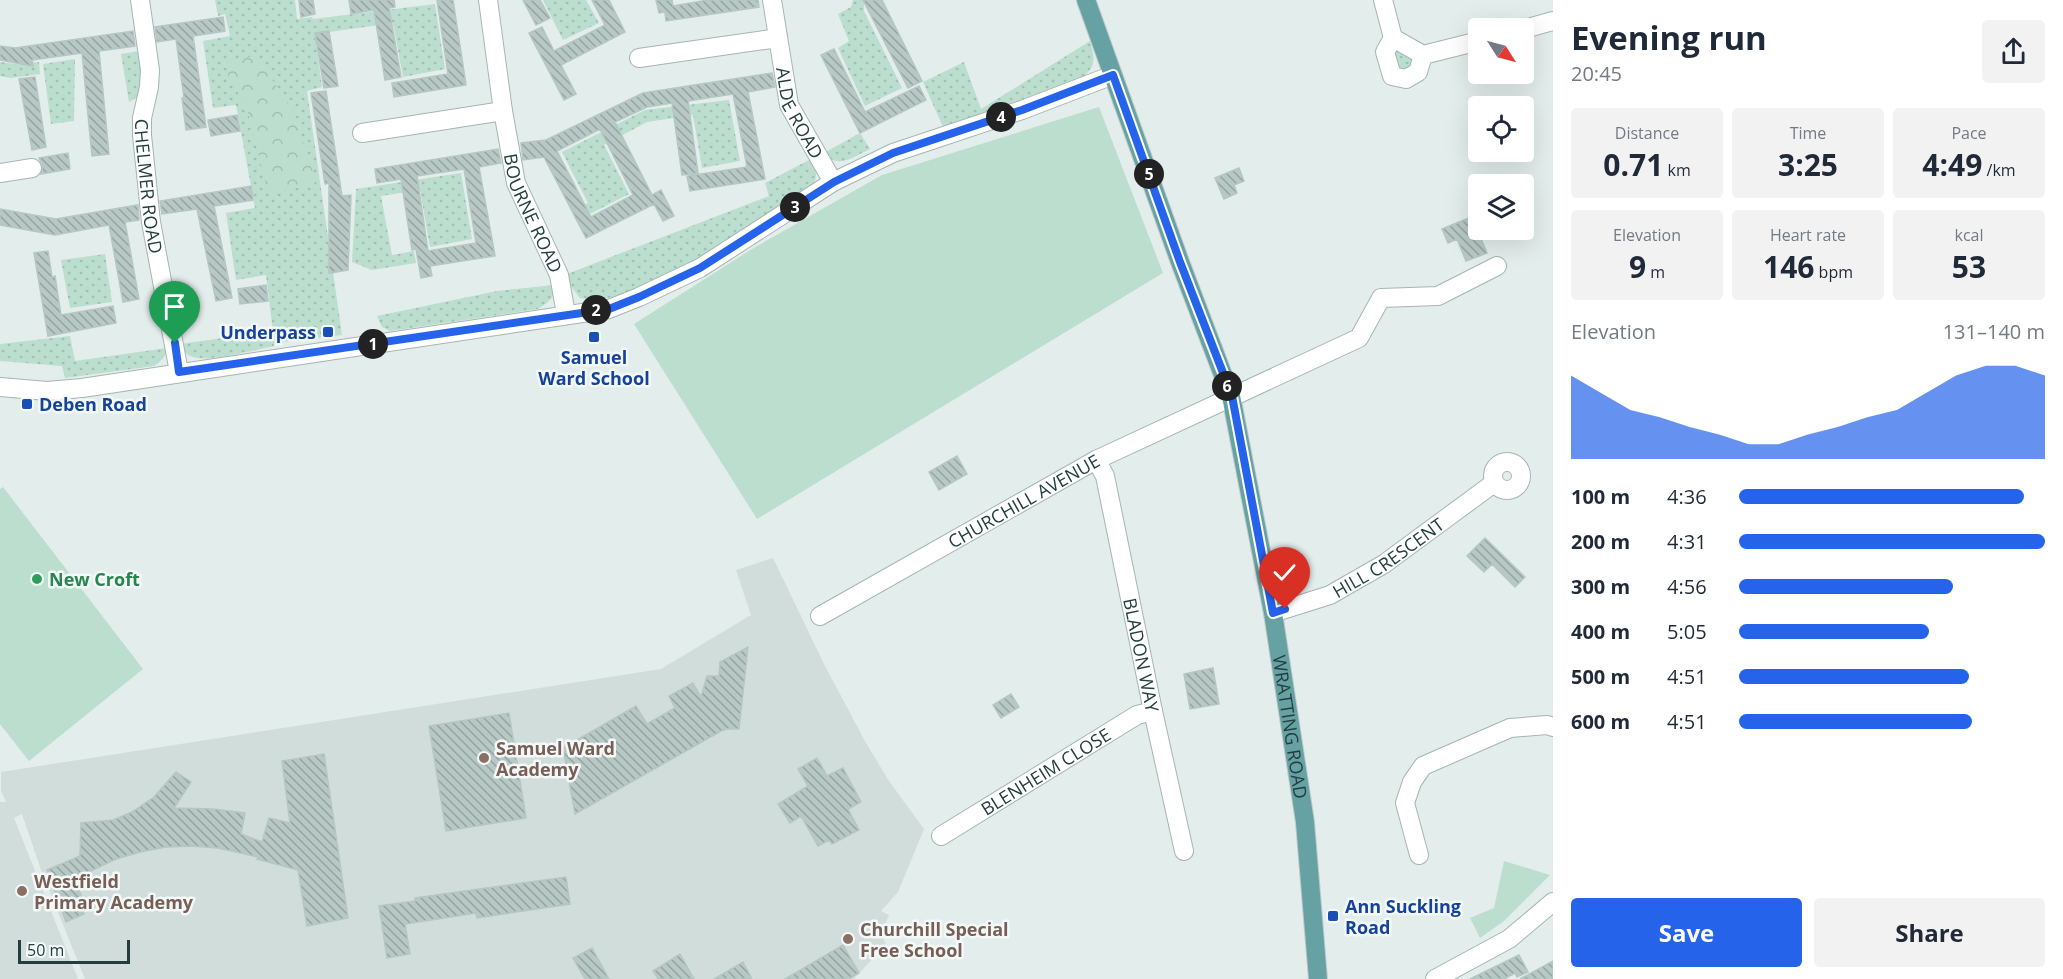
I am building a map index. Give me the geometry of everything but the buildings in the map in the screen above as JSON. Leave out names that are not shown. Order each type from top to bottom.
[{"type":"main road","name":"WRATTING ROAD","points":[[1086,0],[1180,262],[1232,396],[1273,613],[1305,822],[1318,979]]},
{"type":"street","name":"CHELMER ROAD","points":[[140,0],[150,70],[149,87],[142,118],[142,135],[151,222],[179,372]]},
{"type":"street","name":"BOURNE ROAD","points":[[488,0],[502,111],[516,183],[559,275],[566,314]]},
{"type":"street","name":"ALDE ROAD","points":[[772,0],[789,105],[834,182]]},
{"type":"street","points":[[1383,0],[1393,38],[1423,56],[1468,44]]},
{"type":"street","points":[[1534,26],[1553,21]]},
{"type":"street","points":[[639,58],[778,38]]},
{"type":"street","points":[[1393,38],[1385,52],[1392,75],[1406,79],[1418,72],[1423,56]]},
{"type":"street","points":[[0,387],[47,391],[82,388],[609,309],[700,268],[834,182],[893,153],[1022,110],[1113,75]]},
{"type":"street","points":[[362,133],[502,111]]},
{"type":"street","points":[[0,172],[32,168]]},
{"type":"street","name":"CHURCHILL AVENUE","points":[[820,616],[1096,460],[1359,338],[1381,297],[1438,296],[1497,266]]},
{"type":"street","name":"BLADON WAY","points":[[1096,460],[1105,476],[1184,851]]},
{"type":"street","name":"HILL CRESCENT","points":[[1273,613],[1330,595],[1384,564],[1494,483]]},
{"type":"street","name":"BLENHEIM CLOSE","points":[[941,836],[1137,715],[1153,711]]},
{"type":"street","points":[[1419,855],[1406,803],[1412,782],[1423,766],[1510,728],[1547,725],[1553,727]]},
{"type":"street","points":[[1435,979],[1509,939],[1553,902]]},
{"type":"shaded area","name":"Samuel Ward Academy","points":[[773,558],[824,664],[866,743],[889,781],[924,829],[898,892],[881,911],[889,915],[881,934],[886,944],[854,979],[85,979],[41,870],[22,814],[14,818],[78,979],[0,979],[0,802],[6,802],[1,791],[1,772],[661,669],[751,615],[736,570]]},
{"type":"green space","points":[[215,0],[295,0],[297,19],[435,4],[445,69],[403,77],[393,23],[315,34],[322,87],[307,91],[342,335],[274,343],[274,346],[245,353],[201,358],[188,355],[180,344],[273,331],[266,275],[236,280],[226,213],[255,208],[236,105],[213,108],[203,41],[230,36],[225,14],[218,16]]},
{"type":"green space","points":[[543,0],[586,0],[599,23],[563,40]]},
{"type":"green space","points":[[853,0],[864,0],[864,11],[902,88],[865,106],[838,48],[849,41],[838,14],[851,7]]},
{"type":"green space","points":[[1090,41],[1093,53],[1092,66],[1080,79],[943,127],[923,82],[964,62],[981,109]]},
{"type":"green space","points":[[1393,49],[1413,55],[1415,64],[1405,72],[1397,68]]},
{"type":"green space","points":[[140,51],[141,95],[129,102],[121,54]]},
{"type":"green space","points":[[253,56],[291,107],[316,181],[313,185],[274,192],[265,181],[247,108],[228,76],[229,62]]},
{"type":"green space","points":[[75,59],[74,121],[51,124],[43,64]]},
{"type":"green space","points":[[0,62],[16,64],[39,62],[40,74],[11,78],[0,76]]},
{"type":"green space","points":[[729,100],[740,161],[702,168],[693,115],[647,122],[604,145],[629,194],[578,220],[572,211],[588,203],[562,152],[645,110]]},
{"type":"green space","points":[[1099,107],[1163,273],[757,519],[634,324],[752,249],[882,175]]},
{"type":"green space","points":[[860,133],[870,149],[840,161],[829,158],[824,153]]},
{"type":"green space","points":[[811,159],[816,175],[809,190],[694,261],[657,281],[638,290],[599,299],[580,298],[570,285],[567,274],[769,196],[765,183]]},
{"type":"green space","points":[[461,173],[472,239],[430,247],[420,190],[381,196],[392,255],[414,251],[416,263],[372,270],[352,262],[356,189]]},
{"type":"green space","points":[[105,254],[112,302],[70,308],[61,260]]},
{"type":"green space","points":[[555,285],[553,296],[538,309],[390,331],[382,327],[377,316],[497,291]]},
{"type":"green space","points":[[70,336],[75,361],[167,348],[166,354],[154,366],[65,378],[62,366],[0,361],[0,344]]},
{"type":"green space","name":"New Croft","points":[[3,487],[143,669],[29,761],[0,724],[0,489]]},
{"type":"green space","points":[[1504,861],[1550,875],[1504,921],[1480,938],[1470,918],[1494,908]]},
{"type":"place","name":"Underpass","points":[[328,332]]},
{"type":"place","name":"Samuel Ward School","points":[[594,337]]},
{"type":"place","name":"Deben Road","points":[[27,404]]},
{"type":"place","name":"New Croft","points":[[37,579]]},
{"type":"place","name":"Samuel Ward Academy","points":[[484,758]]},
{"type":"place","name":"Westfield Primary Academy","points":[[22,891]]},
{"type":"place","name":"Ann Suckling Road","points":[[1333,916]]},
{"type":"place","name":"Churchill Special Free School","points":[[848,939]]},
{"type":"route","points":[[175,343],[179,372],[609,309],[700,268],[834,182],[893,153],[1022,110],[1113,75],[1180,262],[1232,396],[1273,613],[1285,609]]}]
